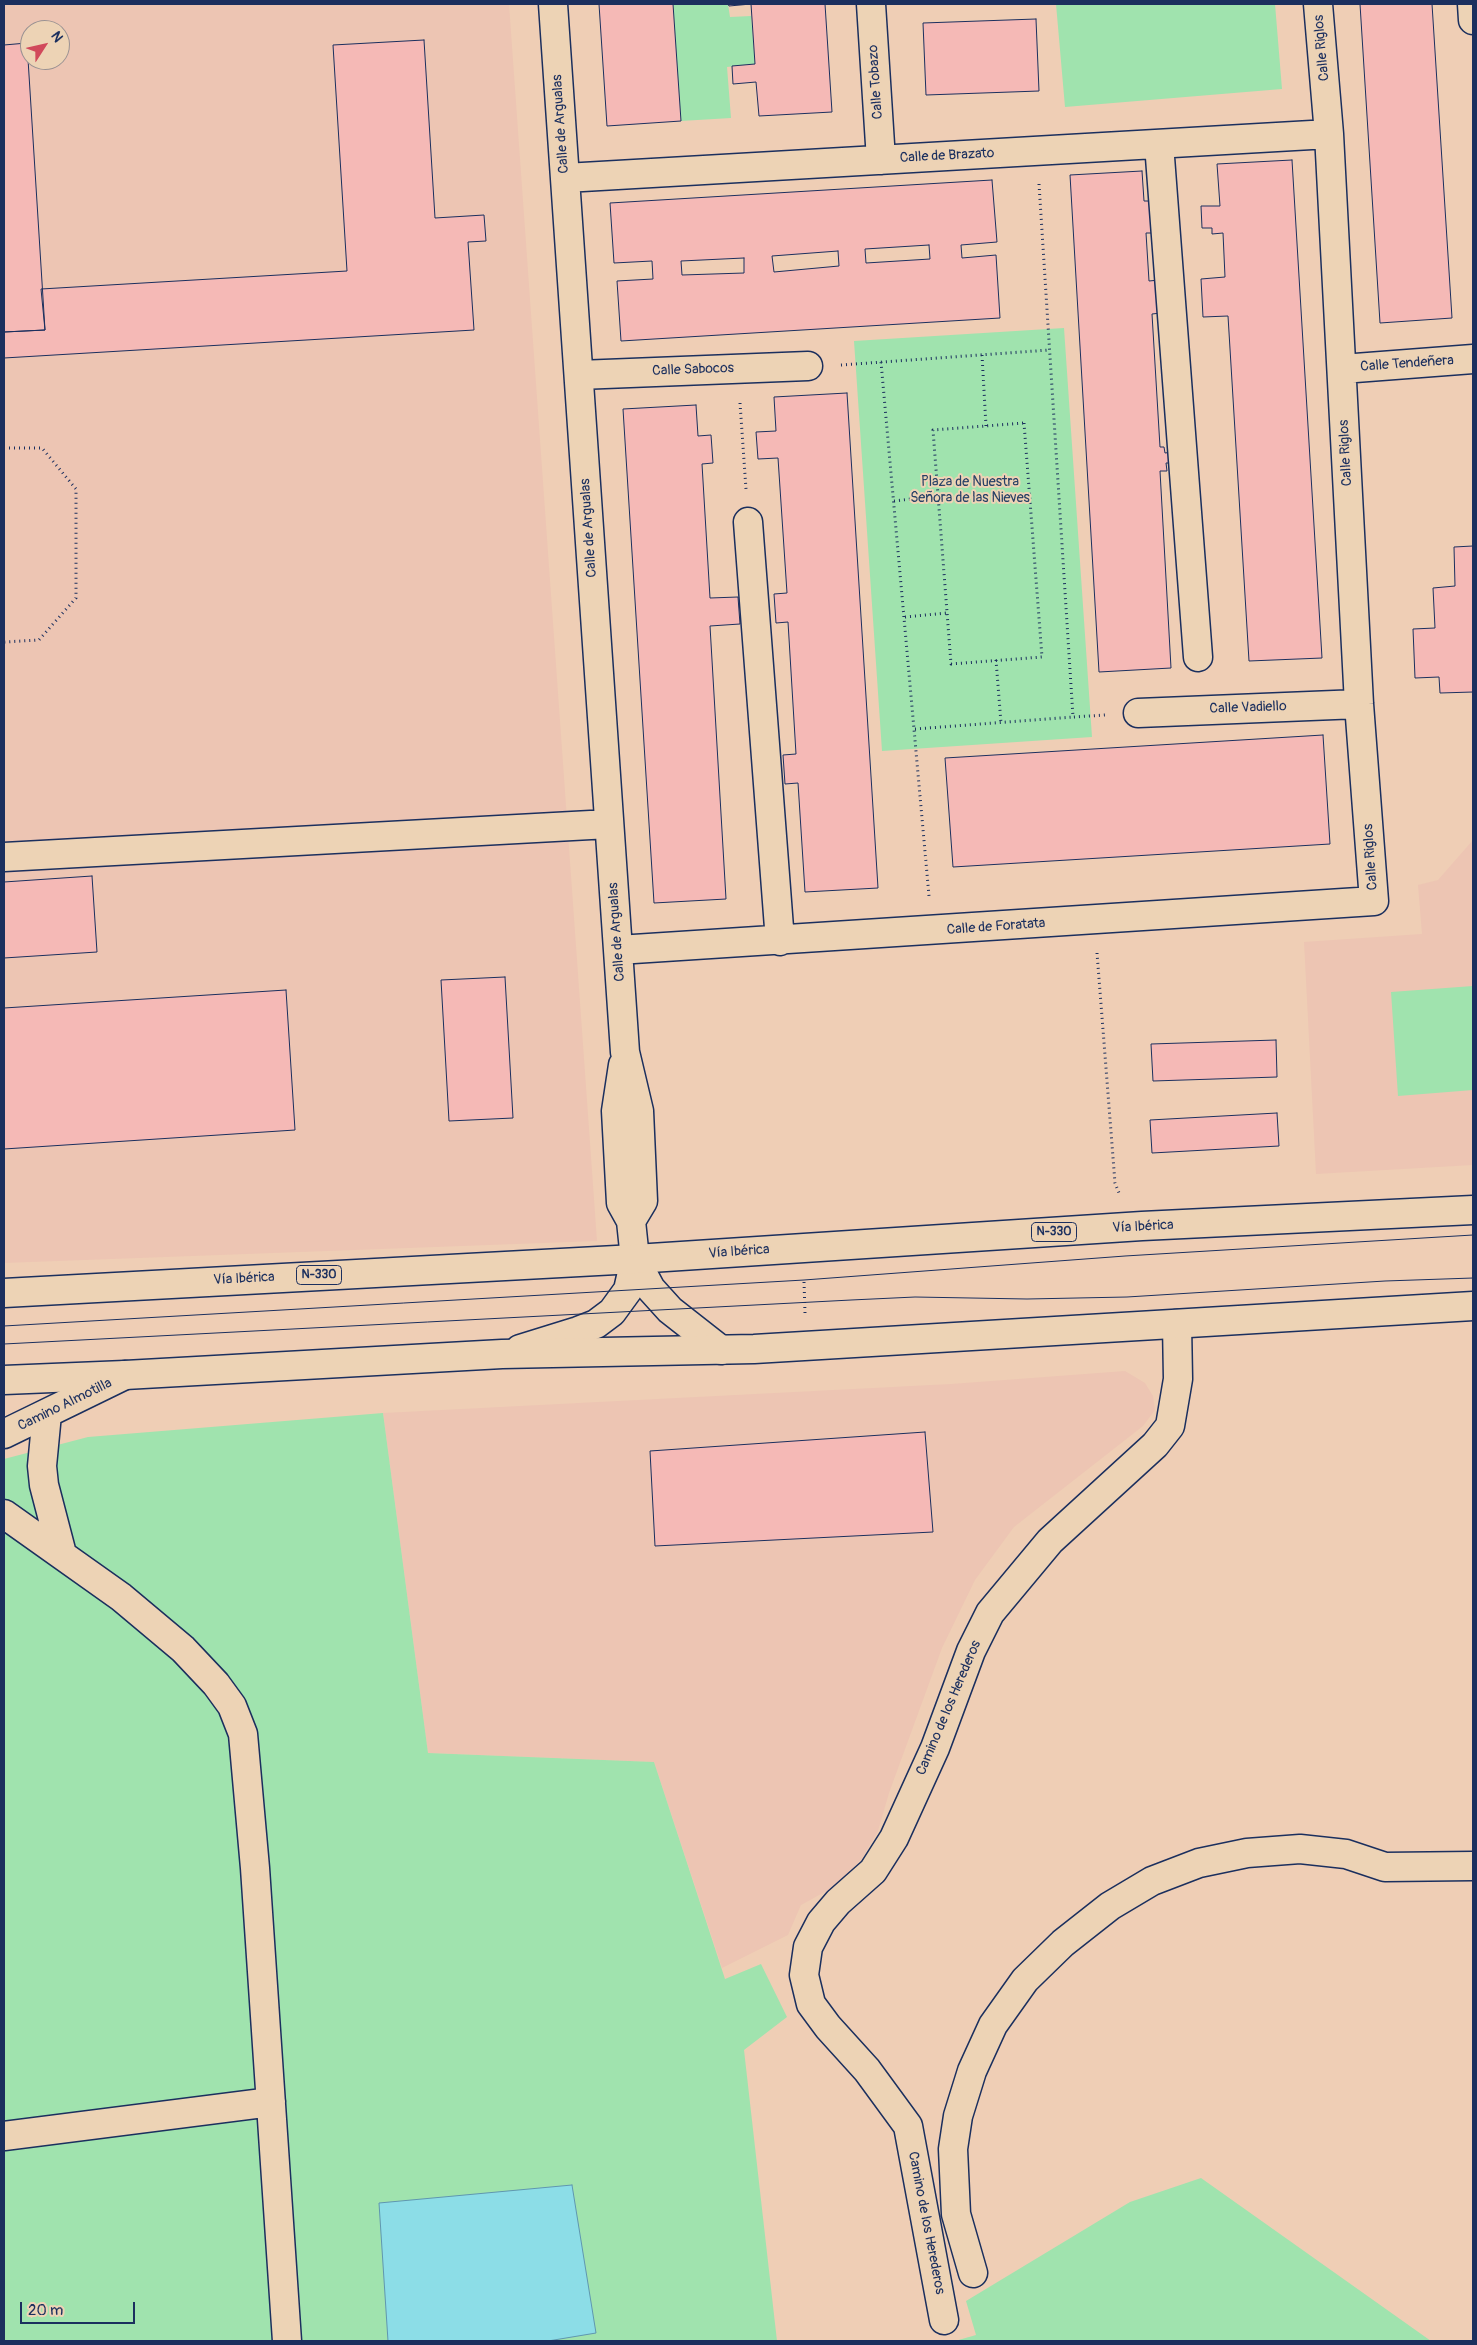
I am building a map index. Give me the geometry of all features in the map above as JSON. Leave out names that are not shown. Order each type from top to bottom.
[{"type":"main road","name":"Calle de Argualas","points":[[502,1354],[578,1332],[596,1324],[612,1312],[628,1290],[635,1259],[631,1221],[621,1203],[616,1111],[624,1052],[553,4]]},
{"type":"main road","name":"Calle Tobazo","points":[[871,4],[881,160]]},
{"type":"main road","name":"Calle Riglos","points":[[1318,4],[1329,134],[1359,704],[1374,902]]},
{"type":"main road","points":[[1472,4],[1473,20]]},
{"type":"main road","name":"Calle de Brazato","points":[[565,178],[1329,134]]},
{"type":"main road","points":[[1159,144],[1198,657]]},
{"type":"main road","name":"Calle Tendeñera","points":[[1342,369],[1473,359]]},
{"type":"main road","name":"Calle Sabocos","points":[[578,375],[808,366]]},
{"type":"main road","points":[[748,522],[780,941]]},
{"type":"main road","name":"Calle Vadiello","points":[[1138,713],[1359,704]]},
{"type":"main road","points":[[4,857],[609,824]]},
{"type":"main road","name":"Calle de Foratata","points":[[618,950],[1374,902]]},
{"type":"main road","name":"Vía Ibérica","points":[[4,1293],[635,1259],[1142,1226],[1473,1210]]},
{"type":"main road","name":"Calle de Argualas","points":[[635,1259],[651,1288],[670,1310],[721,1350]]},
{"type":"main road","points":[[4,1380],[502,1354],[721,1350],[807,1346],[1473,1306]]},
{"type":"main road","name":"Camino de los Herederos","points":[[944,2320],[908,2126],[867,2070],[828,2027],[811,2004],[804,1975],[808,1947],[821,1922],[838,1902],[873,1871],[894,1838],[912,1793],[935,1748],[971,1651],[990,1613],[1050,1541],[1155,1445],[1170,1426],[1178,1379],[1177,1324]]},
{"type":"main road","name":"Camino Almotilla","points":[[4,1434],[125,1375]]},
{"type":"main road","points":[[47,1414],[42,1466],[44,1485],[62,1554]]},
{"type":"main road","points":[[4,1514],[121,1597],[183,1649],[216,1684],[232,1706],[243,1734],[255,1868],[287,2341]]},
{"type":"main road","points":[[973,2272],[956,2214],[953,2149],[958,2116],[972,2071],[993,2025],[1025,1980],[1063,1943],[1110,1906],[1152,1882],[1199,1863],[1247,1853],[1300,1849],[1346,1854],[1385,1867],[1473,1866]]},
{"type":"main road","points":[[4,2136],[271,2102]]},
{"type":"main road","name":"Camino de los Herederos","points":[[908,2126],[953,2149]]},
{"type":"path","points":[[1037,151],[1073,718]]},
{"type":"path","points":[[854,364],[1049,350]]},
{"type":"path","points":[[982,355],[986,426]]},
{"type":"path","points":[[881,362],[933,931]]},
{"type":"path","points":[[738,368],[748,522]]},
{"type":"path","points":[[1024,423],[1042,657],[951,664],[933,430],[986,426],[1024,423]]},
{"type":"path","points":[[4,448],[42,448],[76,489],[76,598],[39,640],[4,642]]},
{"type":"path","points":[[894,501],[938,496]]},
{"type":"path","points":[[905,617],[946,613]]},
{"type":"path","points":[[996,660],[1001,723]]},
{"type":"path","points":[[915,729],[1091,716]]},
{"type":"path","points":[[1094,920],[1115,1183],[1122,1201]]},
{"type":"path","points":[[802,1248],[807,1346]]},
{"type":"shaded area","points":[[4,4],[509,4],[597,1241],[4,1263]]},
{"type":"shaded area","points":[[1473,840],[1473,1165],[1316,1174],[1304,942],[1422,934],[1418,885],[1438,880]]},
{"type":"shaded area","points":[[1125,1371],[1145,1383],[1153,1396],[1155,1410],[1143,1426],[1014,1527],[975,1580],[942,1648],[889,1793],[878,1831],[861,1860],[832,1888],[801,1905],[788,1935],[722,1968],[654,1762],[428,1753],[383,1413],[951,1384]]},
{"type":"green space","points":[[673,4],[728,4],[730,17],[751,16],[755,64],[727,67],[731,118],[681,121]]},
{"type":"green space","points":[[1056,4],[1275,4],[1282,89],[1065,107]]},
{"type":"green space","name":"Plaza de Nuestra Señora de las Nieves","points":[[1064,328],[1092,737],[882,751],[854,341]]},
{"type":"green space","points":[[1473,986],[1473,1090],[1398,1096],[1391,992]]},
{"type":"green space","points":[[383,1413],[428,1753],[654,1762],[725,1979],[761,1964],[787,2017],[744,2050],[777,2341],[4,2341],[4,1459],[88,1437]]},
{"type":"green space","points":[[1201,2178],[1431,2341],[955,2341],[976,2335],[966,2301],[1130,2202]]},
{"type":"water","points":[[572,2185],[596,2333],[548,2341],[388,2341],[379,2203]]},
{"type":"building","points":[[599,4],[673,4],[681,121],[607,126]]},
{"type":"building","points":[[728,4],[751,4],[729,6]]},
{"type":"building","points":[[751,4],[825,4],[832,112],[759,116],[756,82],[733,84],[732,66],[755,64]]},
{"type":"building","points":[[1360,4],[1432,4],[1452,318],[1380,323]]},
{"type":"building","points":[[1036,19],[1039,91],[926,95],[923,23]]},
{"type":"building","points":[[424,40],[435,218],[484,215],[486,241],[468,242],[474,330],[4,358],[4,332],[45,330],[41,289],[347,271],[333,45]]},
{"type":"building","points":[[20,44],[20,70],[29,70],[45,330],[4,332],[4,45]]},
{"type":"building","points":[[1292,160],[1322,658],[1249,661],[1228,316],[1203,317],[1201,279],[1225,277],[1223,233],[1212,234],[1212,228],[1202,228],[1201,206],[1220,206],[1217,164]]},
{"type":"building","points":[[1142,171],[1144,201],[1154,201],[1155,233],[1146,233],[1149,281],[1159,280],[1161,313],[1152,314],[1160,447],[1164,447],[1165,453],[1172,452],[1173,463],[1166,463],[1167,471],[1160,471],[1171,668],[1099,672],[1070,175]]},
{"type":"building","points":[[992,180],[997,242],[961,245],[962,258],[996,255],[1000,318],[621,341],[617,281],[653,279],[652,261],[614,263],[610,203]],"holes":[[[929,245],[930,259],[866,263],[865,249]],[[838,251],[839,266],[774,272],[772,256]],[[744,258],[744,273],[682,275],[681,261]]]},
{"type":"building","points":[[847,393],[878,888],[805,892],[798,783],[785,784],[783,755],[796,754],[788,622],[776,623],[774,594],[787,593],[778,458],[758,459],[756,432],[776,431],[774,397]]},
{"type":"building","points":[[696,405],[698,436],[711,435],[713,463],[702,464],[710,598],[738,597],[740,624],[710,626],[726,899],[654,903],[623,409]]},
{"type":"building","points":[[1473,546],[1473,692],[1440,693],[1439,677],[1415,678],[1413,629],[1435,628],[1433,588],[1455,586],[1454,547]]},
{"type":"building","points":[[1323,735],[1330,844],[953,867],[945,758]]},
{"type":"building","points":[[92,876],[97,952],[4,958],[4,882]]},
{"type":"building","points":[[505,977],[513,1118],[449,1121],[441,980]]},
{"type":"building","points":[[286,990],[295,1130],[4,1149],[4,1008]]},
{"type":"building","points":[[1276,1040],[1277,1077],[1153,1081],[1151,1044]]},
{"type":"building","points":[[1277,1113],[1279,1146],[1152,1153],[1150,1120]]},
{"type":"building","points":[[925,1432],[933,1532],[655,1546],[650,1451]]},
{"type":"tram line","points":[[4,1326],[804,1280],[1125,1256],[1473,1235]]},
{"type":"tram line","points":[[4,1344],[915,1297],[1027,1299],[1127,1297],[1385,1281],[1473,1278]]}]
